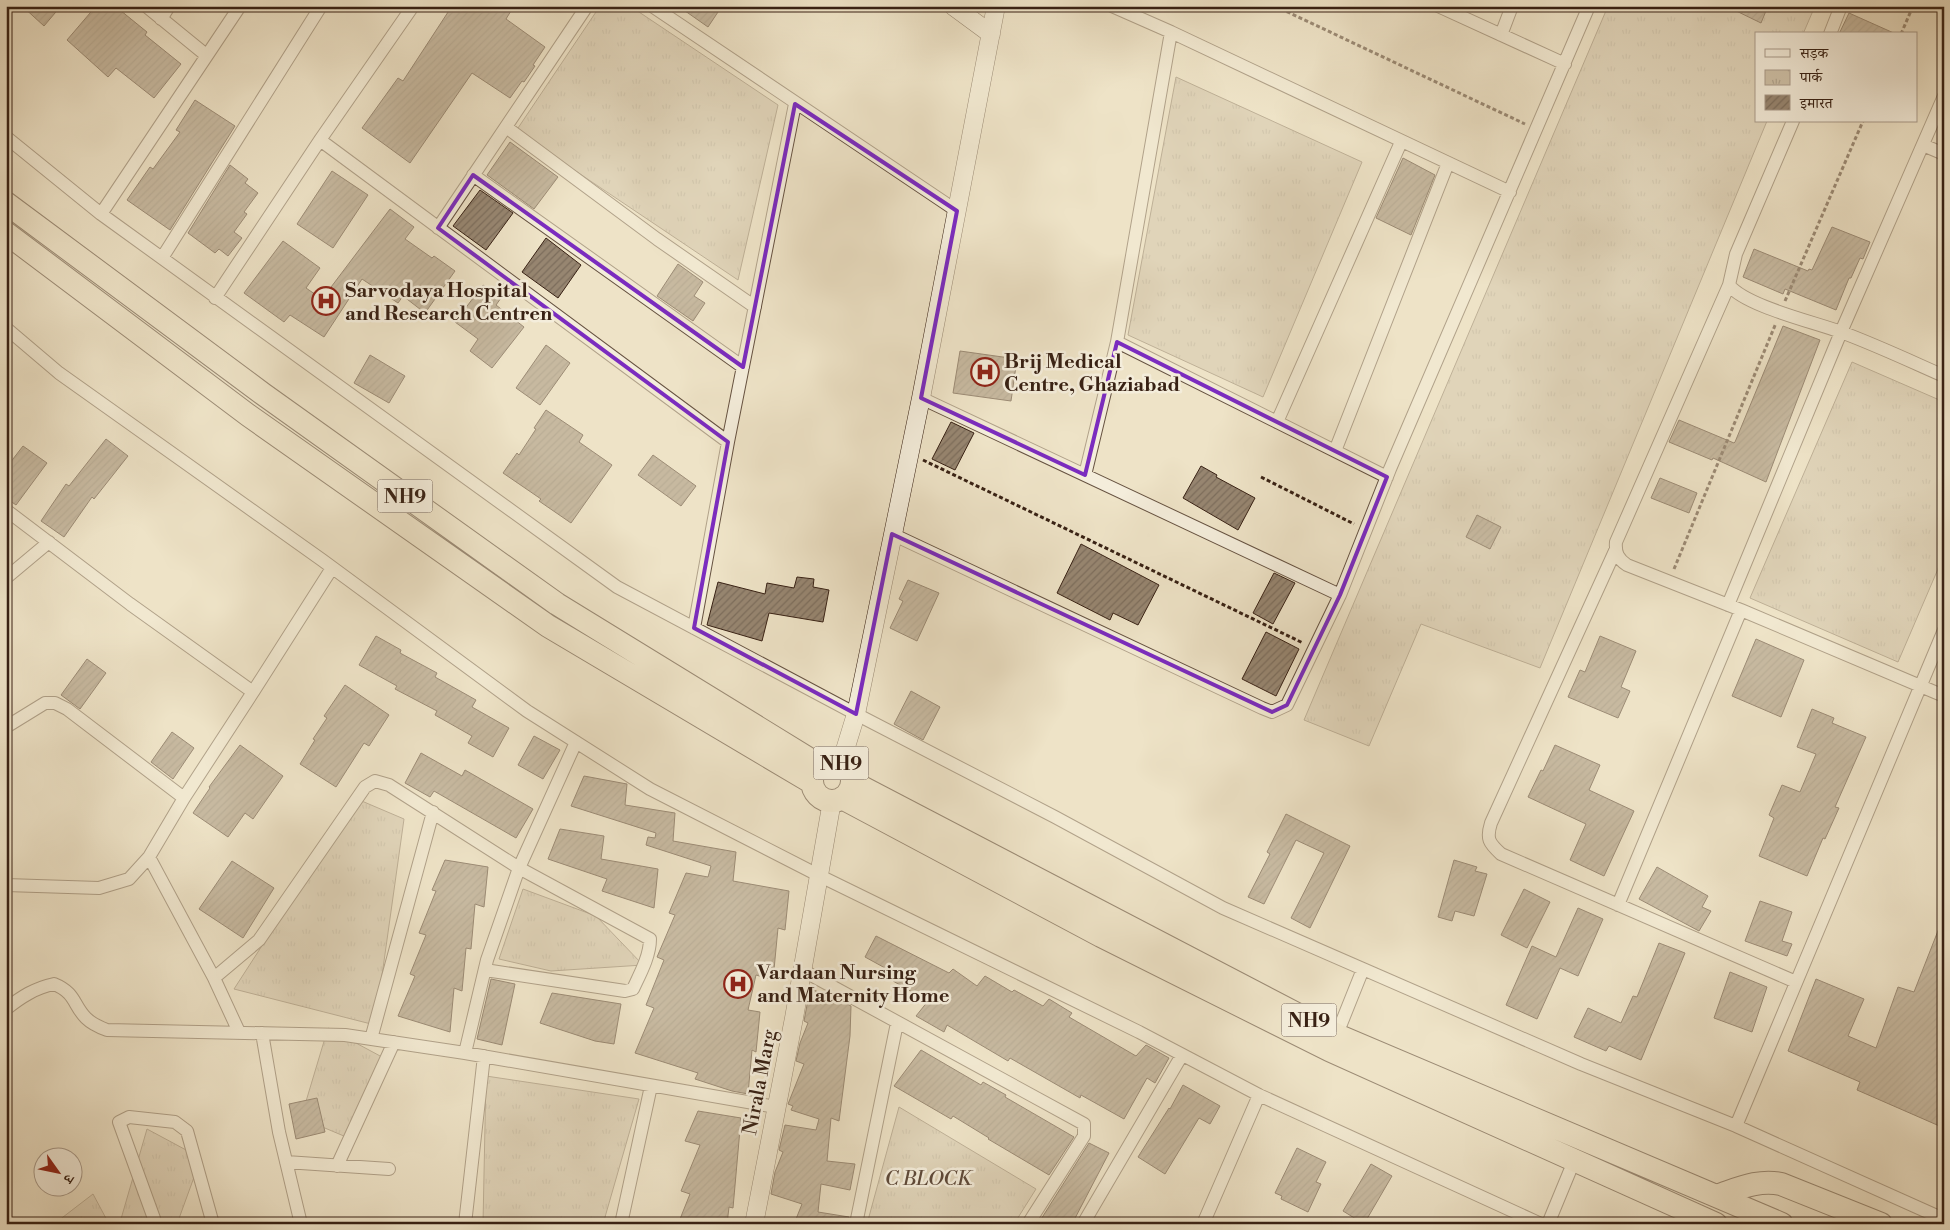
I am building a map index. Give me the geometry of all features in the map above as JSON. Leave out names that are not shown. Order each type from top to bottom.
[{"type":"highway","name":"NH9","points":[[6,203],[263,394],[557,604],[833,782]]},
{"type":"highway","name":"NH9","points":[[6,232],[248,415],[548,626],[833,782],[1101,936],[1333,1043],[1574,1160],[1714,1223]]},
{"type":"highway","name":"NH9","points":[[1333,1043],[1782,1224]]},
{"type":"highway","points":[[1716,1196],[1759,1182],[1769,1181],[1781,1184],[1880,1224]]},
{"type":"street","points":[[146,6],[206,55]]},
{"type":"street","points":[[161,18],[169,6]]},
{"type":"street","points":[[101,214],[240,6]]},
{"type":"street","points":[[162,258],[321,6]]},
{"type":"street","points":[[215,298],[320,140],[413,6]]},
{"type":"street","points":[[438,228],[587,6]]},
{"type":"street","points":[[652,6],[795,104],[957,211]]},
{"type":"street","points":[[953,6],[991,34]]},
{"type":"street","name":"Nirala Marg","points":[[754,1224],[820,876],[833,782],[856,714],[921,398],[996,6]]},
{"type":"street","points":[[1112,6],[1172,32],[1510,192]]},
{"type":"street","points":[[1439,6],[1565,64]]},
{"type":"street","points":[[1501,35],[1512,6]]},
{"type":"street","points":[[892,534],[1272,712],[1287,704],[1340,595],[1387,477],[1589,6]]},
{"type":"street","points":[[1831,32],[1841,6]]},
{"type":"street","points":[[1085,475],[1117,342],[1172,32]]},
{"type":"street","points":[[1728,605],[1841,332],[1944,96]]},
{"type":"street","points":[[694,628],[728,442],[795,104]]},
{"type":"street","points":[[1792,122],[1736,254],[1729,285],[1616,542],[1615,551],[1487,835],[1491,845],[1501,854],[1796,982]]},
{"type":"street","points":[[506,127],[657,239],[755,307]]},
{"type":"street","points":[[6,137],[101,214],[215,298],[617,587],[1055,817],[1223,908],[1580,1064],[1736,1126],[1939,1217],[1944,1215]]},
{"type":"street","points":[[320,140],[728,442]]},
{"type":"street","points":[[1277,422],[1401,142]]},
{"type":"street","points":[[1923,146],[1944,154]]},
{"type":"street","points":[[1335,451],[1448,163]]},
{"type":"street","points":[[473,175],[743,367]]},
{"type":"street","points":[[1729,285],[1739,295],[1780,312],[1841,332],[1944,376]]},
{"type":"street","points":[[6,328],[59,373],[332,568],[527,711],[650,789],[820,876],[1139,1032],[1259,1095],[1541,1224]]},
{"type":"street","points":[[1117,342],[1387,477]]},
{"type":"street","points":[[921,398],[1340,595]]},
{"type":"street","points":[[6,510],[130,604],[253,692]]},
{"type":"street","points":[[6,578],[49,542]]},
{"type":"street","points":[[1615,551],[1618,557],[1628,565],[1741,610],[1944,696]]},
{"type":"street","points":[[6,885],[99,888],[129,879],[150,857],[184,798],[332,568]]},
{"type":"street","points":[[1618,905],[1741,610]]},
{"type":"street","points":[[1736,1126],[1944,630]]},
{"type":"street","points":[[6,727],[45,703],[55,703],[67,709],[184,798]]},
{"type":"street","points":[[465,1053],[485,970],[519,868],[576,742]]},
{"type":"street","points":[[214,978],[259,940],[365,787],[374,781],[389,785],[519,868],[650,939],[650,947],[633,988],[625,991],[485,970]]},
{"type":"street","points":[[371,1039],[433,812]]},
{"type":"street","points":[[150,857],[214,978],[239,1032]]},
{"type":"street","points":[[1333,1043],[1363,969]]},
{"type":"street","points":[[802,970],[1084,1124],[1084,1136],[1028,1224]]},
{"type":"street","points":[[6,1009],[42,986],[54,984],[69,993],[84,1017],[94,1025],[107,1030],[345,1035],[484,1056],[776,1107]]},
{"type":"street","points":[[856,1224],[897,1023]]},
{"type":"street","points":[[262,1033],[279,1132],[301,1224]]},
{"type":"street","points":[[337,1166],[394,1042]]},
{"type":"street","points":[[1083,1224],[1182,1055]]},
{"type":"street","points":[[465,1224],[484,1056]]},
{"type":"street","points":[[621,1224],[651,1086]]},
{"type":"street","points":[[1203,1224],[1259,1095]]},
{"type":"street","points":[[156,1224],[120,1122],[129,1117],[175,1122],[187,1131],[213,1224]]},
{"type":"street","points":[[1548,1224],[1574,1160]]},
{"type":"street","points":[[286,1162],[389,1169]]},
{"type":"path","points":[[1275,6],[1537,130]]},
{"type":"path","points":[[1902,32],[1913,6]]},
{"type":"path","points":[[1669,581],[1780,312],[1863,122]]},
{"type":"path","points":[[909,454],[1314,649]]},
{"type":"path","points":[[1261,477],[1366,530]]},
{"type":"highlighted area","points":[[795,104],[957,211],[921,398],[1085,475],[1117,342],[1387,477],[1340,595],[1287,705],[1272,712],[892,534],[856,714],[694,628],[728,442],[438,228],[473,175],[743,367]]},
{"type":"green space","points":[[600,6],[630,6],[778,105],[738,280],[516,131]]},
{"type":"green space","points":[[1608,6],[1815,6],[1804,32],[1755,32],[1755,122],[1767,122],[1540,668],[1421,624],[1369,746],[1304,720]]},
{"type":"green space","points":[[1176,77],[1362,162],[1263,397],[1128,335]]},
{"type":"green space","points":[[1852,362],[1944,402],[1944,555],[1898,662],[1750,598]]},
{"type":"green space","points":[[357,799],[404,819],[375,1025],[234,989]]},
{"type":"green space","points":[[523,889],[596,916],[643,965],[551,971],[499,959]]},
{"type":"green space","points":[[328,1028],[382,1057],[351,1139],[301,1118]]},
{"type":"green space","points":[[486,1076],[639,1099],[603,1224],[483,1224]]},
{"type":"green space","name":"C BLOCK","points":[[899,1107],[1036,1189],[1014,1224],[867,1224]]},
{"type":"green space","points":[[147,1129],[201,1158],[177,1224],[132,1224],[121,1219]]},
{"type":"green space","points":[[93,1194],[109,1224],[54,1224]]},
{"type":"building","points":[[22,6],[61,6],[44,26]]},
{"type":"building","points":[[96,6],[115,6],[147,32],[145,35],[181,64],[154,98],[116,68],[108,77],[67,40]]},
{"type":"building","points":[[452,6],[514,6],[506,19],[545,47],[533,65],[535,66],[510,98],[472,73],[410,163],[362,128],[398,78],[403,81]]},
{"type":"building","points":[[678,6],[722,6],[708,27]]},
{"type":"building","points":[[1726,6],[1768,6],[1761,23]]},
{"type":"building","points":[[1849,13],[1892,32],[1840,32]]},
{"type":"building","points":[[195,100],[235,126],[170,230],[127,200],[150,167],[153,169],[180,132],[176,130]]},
{"type":"building","points":[[510,142],[558,177],[534,209],[487,175]]},
{"type":"building","points":[[1403,158],[1435,175],[1411,235],[1376,218]]},
{"type":"building","points":[[230,165],[248,179],[245,183],[258,193],[244,212],[247,214],[234,232],[242,238],[228,256],[219,249],[215,253],[188,233]]},
{"type":"building","points":[[332,171],[368,195],[333,248],[297,224]]},
{"type":"building","points":[[480,190],[513,213],[486,250],[453,226]]},
{"type":"building","points":[[390,209],[414,227],[405,239],[455,271],[425,313],[403,296],[398,303],[362,279],[324,337],[290,315],[284,322],[244,293],[283,241],[320,268],[306,288],[322,299]]},
{"type":"building","points":[[1832,227],[1870,242],[1863,259],[1860,258],[1851,278],[1849,278],[1836,310],[1785,289],[1783,294],[1743,277],[1754,249],[1808,271],[1809,269],[1812,270]]},
{"type":"building","points":[[546,238],[581,265],[558,298],[522,272]]},
{"type":"building","points":[[678,264],[703,282],[694,296],[705,303],[693,321],[657,296]]},
{"type":"building","points":[[483,285],[501,298],[496,305],[524,327],[492,368],[470,351],[478,339],[455,322]]},
{"type":"building","points":[[1783,326],[1820,340],[1766,482],[1713,458],[1712,460],[1669,442],[1679,420],[1735,442]]},
{"type":"building","points":[[546,345],[570,363],[540,405],[516,388]]},
{"type":"building","points":[[960,351],[1017,359],[1011,401],[953,393]]},
{"type":"building","points":[[370,355],[405,376],[389,403],[354,383]]},
{"type":"building","points":[[546,410],[583,435],[579,442],[612,465],[571,523],[539,501],[541,499],[503,473],[517,453],[519,455]]},
{"type":"building","points":[[951,422],[974,433],[955,470],[932,459]]},
{"type":"building","points":[[106,439],[128,456],[94,499],[92,497],[64,537],[41,521],[66,484],[69,486]]},
{"type":"building","points":[[23,446],[47,463],[16,505],[6,498],[6,468]]},
{"type":"building","points":[[653,455],[696,486],[681,506],[638,475]]},
{"type":"building","points":[[1201,466],[1217,475],[1216,477],[1255,498],[1238,530],[1183,498]]},
{"type":"building","points":[[1660,478],[1697,493],[1689,513],[1651,498]]},
{"type":"building","points":[[1477,515],[1501,527],[1490,549],[1466,537]]},
{"type":"building","points":[[1081,544],[1159,585],[1138,625],[1113,613],[1110,620],[1057,593]]},
{"type":"building","points":[[1274,573],[1295,583],[1273,624],[1253,613]]},
{"type":"building","points":[[797,577],[814,579],[813,587],[829,590],[823,622],[769,613],[762,641],[707,625],[718,582],[765,594],[767,583],[794,588]]},
{"type":"building","points":[[908,580],[939,593],[917,641],[890,628],[903,601],[899,599]]},
{"type":"building","points":[[1266,632],[1299,649],[1276,696],[1242,679]]},
{"type":"building","points":[[376,636],[401,650],[400,653],[437,673],[435,677],[476,700],[472,707],[509,728],[493,757],[468,743],[472,736],[435,715],[437,711],[395,689],[397,686],[359,665]]},
{"type":"building","points":[[1600,636],[1636,651],[1621,687],[1630,691],[1618,718],[1568,697],[1580,670],[1585,672]]},
{"type":"building","points":[[1756,639],[1804,660],[1781,717],[1732,696]]},
{"type":"building","points":[[87,659],[106,673],[80,709],[61,695]]},
{"type":"building","points":[[345,685],[389,715],[369,746],[364,743],[336,787],[300,764],[327,718],[324,716]]},
{"type":"building","points":[[911,691],[940,707],[923,740],[894,724]]},
{"type":"building","points":[[1812,709],[1834,718],[1832,723],[1866,737],[1835,807],[1839,808],[1825,839],[1823,838],[1807,876],[1759,856],[1774,818],[1769,815],[1782,785],[1800,792],[1816,754],[1797,747]]},
{"type":"building","points":[[172,732],[194,748],[173,779],[151,762]]},
{"type":"building","points":[[534,736],[560,750],[543,779],[518,765]]},
{"type":"building","points":[[240,745],[283,776],[253,819],[245,813],[228,837],[193,813],[209,787]]},
{"type":"building","points":[[1555,745],[1600,765],[1589,790],[1634,811],[1604,876],[1570,860],[1586,824],[1528,797]]},
{"type":"building","points":[[421,753],[462,776],[465,770],[533,809],[516,838],[434,791],[430,797],[405,783]]},
{"type":"building","points":[[584,776],[627,784],[625,805],[675,813],[673,841],[736,852],[733,881],[789,891],[785,930],[778,928],[773,980],[756,975],[748,1010],[760,1012],[756,1052],[752,1050],[748,1094],[695,1079],[698,1073],[635,1053],[654,1008],[646,1005],[664,960],[657,957],[675,915],[669,913],[686,873],[708,877],[711,866],[646,845],[648,837],[655,838],[656,833],[571,806]]},
{"type":"building","points":[[1286,814],[1350,846],[1310,928],[1291,918],[1324,853],[1296,840],[1264,904],[1248,897],[1270,854],[1267,852]]},
{"type":"building","points":[[560,829],[604,836],[601,859],[658,869],[654,908],[602,891],[607,879],[548,859]]},
{"type":"building","points":[[445,860],[488,867],[484,907],[475,904],[471,949],[466,948],[462,991],[454,988],[450,1032],[398,1016],[415,976],[410,974],[426,935],[419,933],[436,891],[432,890]]},
{"type":"building","points":[[1454,860],[1477,867],[1475,871],[1487,874],[1474,916],[1455,911],[1452,921],[1438,917]]},
{"type":"building","points":[[232,861],[274,888],[243,938],[199,909]]},
{"type":"building","points":[[1657,867],[1708,896],[1702,907],[1711,911],[1699,931],[1639,899]]},
{"type":"building","points":[[1524,889],[1550,902],[1527,948],[1501,935]]},
{"type":"building","points":[[1760,901],[1792,912],[1782,941],[1792,944],[1787,956],[1745,941]]},
{"type":"building","points":[[1578,908],[1603,919],[1578,976],[1560,968],[1537,1019],[1506,1005],[1532,946],[1556,957]]},
{"type":"building","points":[[1943,918],[1944,1128],[1857,1090],[1860,1082],[1788,1051],[1816,979],[1864,999],[1848,1036],[1876,1048],[1898,987],[1914,992]]},
{"type":"building","points":[[876,936],[949,973],[953,969],[977,986],[985,976],[1012,992],[1014,990],[1043,1006],[1049,999],[1072,1013],[1069,1017],[1136,1056],[1146,1045],[1169,1058],[1155,1083],[1147,1078],[1124,1119],[1081,1095],[1080,1098],[1010,1058],[1008,1061],[947,1025],[944,1032],[916,1016],[928,1001],[893,981],[896,974],[865,957]]},
{"type":"building","points":[[1659,943],[1685,953],[1641,1060],[1609,1046],[1606,1051],[1574,1037],[1588,1008],[1621,1023],[1633,996],[1637,997]]},
{"type":"building","points":[[1730,972],[1767,987],[1752,1032],[1714,1018]]},
{"type":"building","points":[[491,979],[515,984],[502,1045],[477,1039]]},
{"type":"building","points":[[810,989],[834,997],[851,1006],[850,1036],[839,1121],[831,1118],[827,1161],[855,1164],[850,1190],[821,1184],[818,1212],[849,1217],[848,1224],[794,1224],[802,1204],[771,1194],[775,1172],[783,1152],[779,1150],[785,1125],[816,1130],[819,1119],[791,1110],[793,1106],[788,1104],[804,1064],[796,1061],[800,1043],[808,1023],[804,1021]]},
{"type":"building","points":[[552,993],[621,1004],[614,1044],[595,1041],[540,1023]]},
{"type":"building","points":[[921,1050],[981,1085],[983,1082],[1006,1095],[1005,1097],[1074,1137],[1049,1175],[953,1116],[951,1119],[894,1086]]},
{"type":"building","points":[[1183,1085],[1220,1106],[1210,1124],[1199,1118],[1165,1174],[1138,1157],[1170,1109]]},
{"type":"building","points":[[317,1098],[325,1132],[296,1139],[289,1104]]},
{"type":"building","points":[[698,1111],[741,1118],[733,1208],[729,1207],[727,1224],[678,1224],[690,1194],[681,1191],[700,1145],[685,1141]]},
{"type":"building","points":[[1089,1143],[1109,1153],[1072,1224],[1038,1224]]},
{"type":"building","points":[[1297,1148],[1326,1162],[1316,1182],[1321,1184],[1308,1212],[1281,1199],[1282,1196],[1275,1193]]},
{"type":"building","points":[[1371,1164],[1392,1176],[1364,1224],[1343,1211]]},
{"type":"place","name":"Sarvodaya Hospital and Research Centren","points":[[326,301]]},
{"type":"place","name":"Brij Medical Centre, Ghaziabad","points":[[985,372]]},
{"type":"place","name":"Vardaan Nursing and Maternity Home","points":[[738,984]]}]
